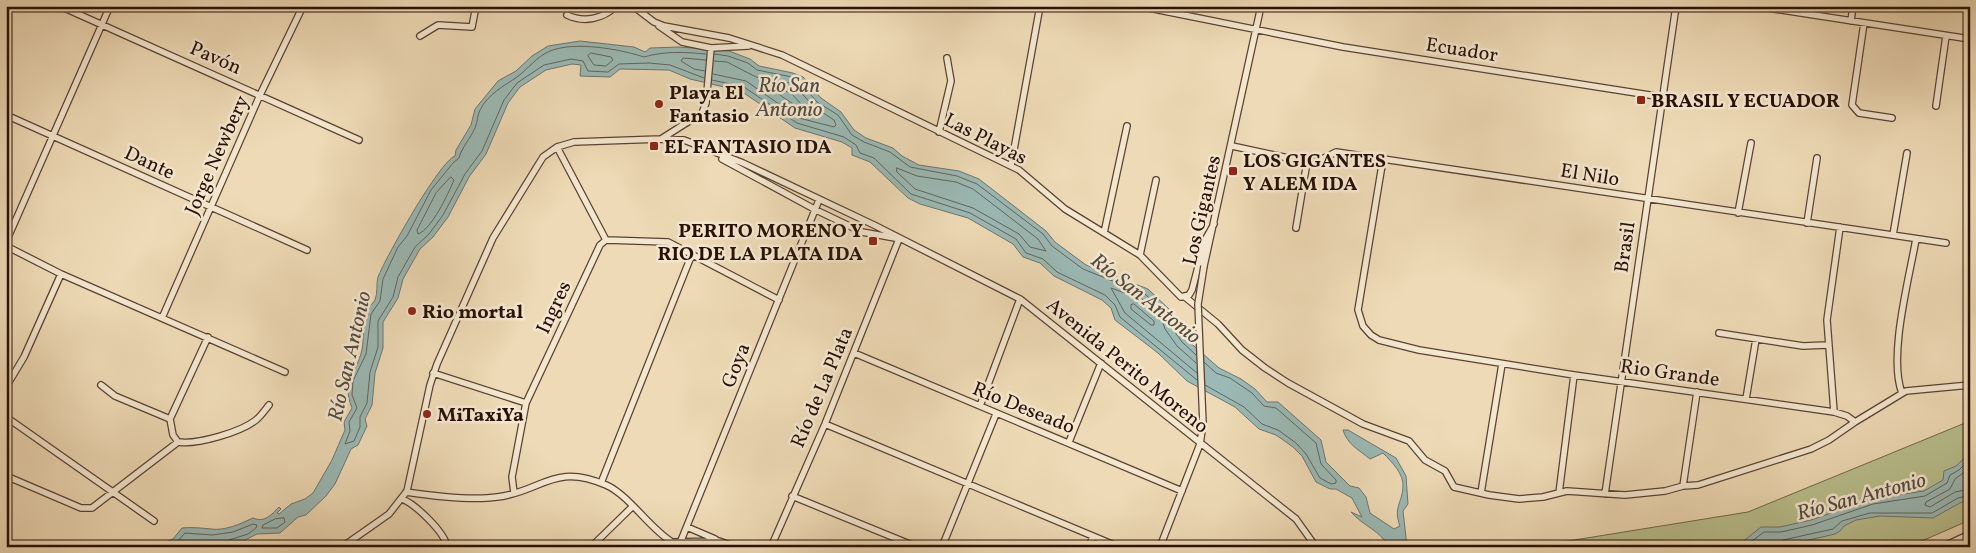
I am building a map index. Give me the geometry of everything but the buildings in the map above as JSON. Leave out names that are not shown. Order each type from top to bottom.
[{"type":"street","name":"Pavón","points":[[60,6],[359,140]]},
{"type":"street","points":[[6,242],[110,6]]},
{"type":"street","name":"Jorge Newbery","points":[[162,318],[260,95],[303,6]]},
{"type":"street","points":[[420,36],[438,25],[472,27],[476,6]]},
{"type":"street","points":[[568,15],[582,20],[593,19],[604,16],[616,6]]},
{"type":"street","points":[[633,6],[682,42],[711,48],[752,46]]},
{"type":"street","points":[[1011,166],[1040,6]]},
{"type":"street","name":"Ecuador","points":[[1139,6],[1343,47],[1662,97]]},
{"type":"street","name":"Los Gigantes","points":[[1160,547],[1200,444],[1202,424],[1198,304],[1204,266],[1232,146],[1261,6]]},
{"type":"street","name":"Brasil","points":[[1605,494],[1676,6]]},
{"type":"street","points":[[1755,6],[1970,39]]},
{"type":"street","points":[[1851,21],[1853,6]]},
{"type":"street","name":"Las Playas","points":[[654,22],[671,28],[728,38],[782,55],[1019,170],[1065,209],[1140,255],[1183,297],[1218,324],[1242,350],[1265,368],[1288,383],[1363,424],[1409,441],[1425,460],[1445,471],[1454,487],[1480,493],[1519,498],[1543,497],[1571,490],[1605,494],[1640,494],[1704,483],[1811,449],[1829,440],[1855,422]]},
{"type":"street","points":[[1864,23],[1852,105],[1859,113],[1892,118]]},
{"type":"street","points":[[1936,106],[1946,36]]},
{"type":"street","points":[[661,139],[702,113],[706,103],[711,48]]},
{"type":"street","points":[[939,132],[951,81],[947,58]]},
{"type":"street","name":"Dante","points":[[6,115],[307,250]]},
{"type":"street","points":[[1104,233],[1127,126]]},
{"type":"street","name":"Avenida Perito Moreno","points":[[342,547],[390,514],[406,492],[412,476],[433,374],[499,227],[543,157],[558,147],[574,142],[679,139],[714,154],[743,163],[874,225],[1020,299],[1296,519],[1316,547]]},
{"type":"street","points":[[1738,213],[1751,142]]},
{"type":"street","name":"El Nilo","points":[[1232,146],[1307,162],[1318,161],[1336,152],[1946,243]]},
{"type":"street","points":[[558,147],[606,240],[658,240],[668,242],[779,300]]},
{"type":"street","points":[[1893,236],[1907,153]]},
{"type":"street","name":"Avenida Perito Moreno","points":[[714,154],[739,170],[862,232],[899,239]]},
{"type":"street","points":[[1807,223],[1817,158]]},
{"type":"street","name":"Rio Grande","points":[[1383,159],[1358,310],[1363,326],[1379,340],[1419,350],[1502,364],[1834,412],[1847,416],[1855,422]]},
{"type":"street","points":[[1296,228],[1307,162]]},
{"type":"street","points":[[1140,255],[1156,180]]},
{"type":"street","name":"Goya","points":[[680,543],[819,200]]},
{"type":"street","points":[[1183,297],[1192,290],[1205,240],[1214,224]]},
{"type":"street","points":[[1834,412],[1827,345],[1828,310],[1840,227]]},
{"type":"street","name":"Río de La Plata","points":[[771,547],[825,424],[899,239]]},
{"type":"street","points":[[1902,393],[1897,382],[1896,356],[1916,239]]},
{"type":"street","name":"Ingres","points":[[514,493],[512,477],[526,403],[600,245],[606,240]]},
{"type":"street","points":[[6,246],[61,274],[285,372]]},
{"type":"street","points":[[601,483],[692,254]]},
{"type":"street","points":[[6,387],[24,357],[61,274]]},
{"type":"street","points":[[980,406],[1020,299]]},
{"type":"street","points":[[1719,333],[1803,346],[1827,345]]},
{"type":"street","points":[[208,337],[170,419],[173,435],[178,442],[188,444],[243,427],[256,420],[270,405]]},
{"type":"street","points":[[1746,399],[1756,339]]},
{"type":"street","name":"Río Deseado","points":[[854,353],[1182,491]]},
{"type":"street","points":[[1068,442],[1101,363]]},
{"type":"street","points":[[1480,493],[1502,364]]},
{"type":"street","points":[[433,374],[526,403]]},
{"type":"street","points":[[1559,492],[1574,375]]},
{"type":"street","points":[[101,385],[114,396],[170,419]]},
{"type":"street","points":[[1855,422],[1902,393],[1970,385]]},
{"type":"street","points":[[1683,486],[1697,392]]},
{"type":"street","points":[[942,547],[996,414]]},
{"type":"street","points":[[6,417],[154,521]]},
{"type":"street","points":[[825,424],[1119,547]]},
{"type":"street","points":[[6,476],[81,508],[92,508],[178,442]]},
{"type":"street","points":[[406,492],[492,498],[514,493],[559,476],[569,476],[609,486],[667,540],[680,543],[719,541]]},
{"type":"street","points":[[792,496],[917,547]]},
{"type":"street","points":[[402,499],[420,511],[444,538],[447,547]]},
{"type":"street","points":[[591,547],[632,507]]},
{"type":"street","points":[[687,527],[736,547]]},
{"type":"street","points":[[1942,547],[1970,534]]},
{"type":"street","points":[[1089,547],[1093,536]]},
{"type":"street","points":[[1962,547],[1970,543]]},
{"type":"green space","points":[[1970,421],[1970,520],[1908,547],[1523,547],[1523,544],[1568,541],[1748,512]]},
{"type":"water","name":"Río San Antonio","points":[[580,41],[634,47],[645,52],[650,48],[679,47],[729,51],[750,59],[759,66],[793,73],[803,77],[821,98],[841,112],[854,130],[866,138],[893,148],[902,156],[919,165],[959,171],[979,179],[1086,265],[1148,289],[1171,311],[1175,323],[1186,339],[1219,368],[1241,379],[1255,389],[1267,402],[1278,402],[1321,440],[1326,462],[1350,486],[1359,488],[1366,497],[1370,513],[1394,529],[1400,526],[1397,515],[1403,487],[1402,477],[1394,464],[1383,453],[1370,459],[1350,443],[1343,430],[1348,430],[1396,458],[1406,476],[1408,504],[1403,511],[1407,547],[1389,547],[1386,541],[1351,512],[1362,517],[1352,498],[1336,489],[1330,489],[1316,482],[1302,456],[1293,447],[1276,435],[1259,429],[1235,407],[1187,381],[1158,353],[1115,320],[1111,308],[1102,300],[1054,276],[1040,263],[1023,257],[1013,244],[968,218],[920,204],[908,198],[870,162],[852,155],[852,148],[842,142],[795,128],[741,91],[690,79],[669,70],[620,69],[610,77],[580,76],[581,65],[572,64],[546,70],[520,87],[508,103],[486,154],[469,177],[448,217],[433,237],[420,249],[403,279],[398,298],[383,322],[383,348],[375,373],[372,405],[365,419],[367,426],[358,445],[351,449],[335,484],[326,496],[306,515],[298,517],[280,533],[257,534],[231,547],[153,547],[173,539],[182,528],[227,528],[253,518],[264,519],[279,507],[281,509],[277,513],[279,514],[291,504],[305,499],[313,493],[332,460],[345,430],[344,422],[352,408],[348,391],[349,384],[362,350],[365,316],[376,297],[378,277],[391,250],[414,211],[437,175],[447,162],[455,156],[456,150],[471,125],[475,109],[498,81],[516,71],[532,56],[548,46]]},
{"type":"water","name":"Río San Antonio","points":[[1970,453],[1970,500],[1960,503],[1933,518],[1880,516],[1856,520],[1844,526],[1835,534],[1779,547],[1690,547],[1724,541],[1741,543],[1761,527],[1780,527],[1811,520],[1872,499],[1924,491],[1943,480],[1944,471],[1956,466]]},
{"type":"place","name":"BRASIL Y ECUADOR","points":[[1641,100]]},
{"type":"place","name":"Playa El Fantasio","points":[[659,104]]},
{"type":"place","name":"EL FANTASIO IDA","points":[[654,146]]},
{"type":"place","name":"LOS GIGANTES Y ALEM IDA","points":[[1233,171]]},
{"type":"place","name":"PERITO MORENO Y RIO DE LA PLATA IDA","points":[[873,241]]},
{"type":"place","name":"Rio mortal","points":[[412,311]]},
{"type":"place","name":"MiTaxiYa","points":[[427,414]]}]
